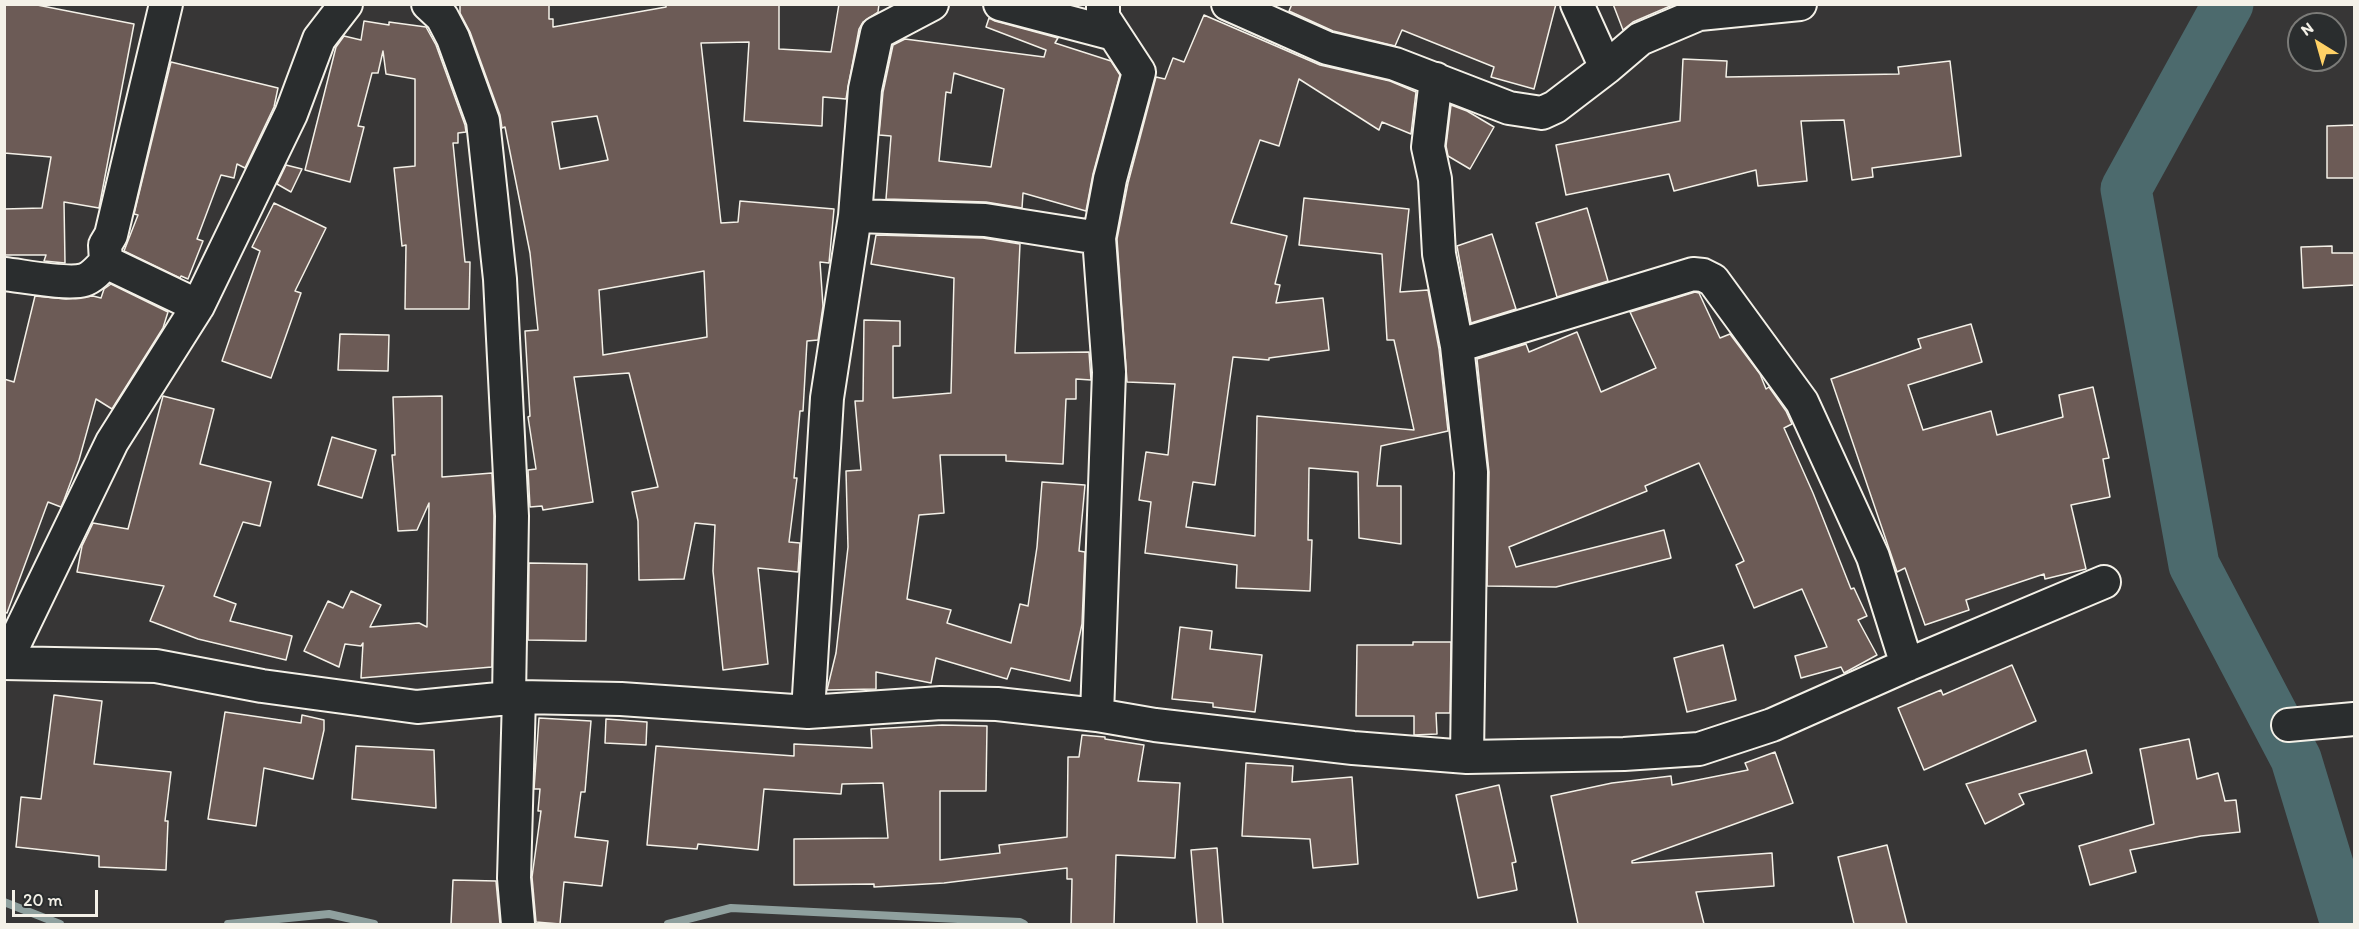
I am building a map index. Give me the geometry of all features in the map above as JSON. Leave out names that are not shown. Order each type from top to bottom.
[{"type":"street","points":[[4,274],[52,280],[84,280],[106,262],[105,245],[111,235],[166,4]]},
{"type":"street","points":[[346,4],[319,39],[291,114],[198,306],[112,442],[5,663],[156,666],[262,686],[417,707],[514,697],[621,699],[808,712],[941,703],[997,704],[1097,715],[1225,734],[1467,758],[1624,754],[1699,749],[1772,725],[2104,582]]},
{"type":"street","points":[[428,4],[442,17],[453,38],[483,121],[500,279],[512,516],[514,878],[518,924]]},
{"type":"street","points":[[808,712],[827,398],[855,216],[865,89],[877,33],[932,4]]},
{"type":"street","points":[[1000,4],[1114,34]]},
{"type":"street","points":[[1097,715],[1109,372],[1099,238],[1110,179],[1139,72],[1103,18],[1103,4]]},
{"type":"street","points":[[1228,4],[1327,48],[1395,64],[1509,108],[1542,113],[1555,107],[1606,69],[1640,39],[1699,14],[1800,4]]},
{"type":"street","points":[[1577,4],[1606,69]]},
{"type":"street","points":[[1436,80],[1428,147],[1435,179],[1439,254],[1457,346],[1471,472],[1467,758]]},
{"type":"street","points":[[855,216],[985,220],[1099,238]]},
{"type":"street","points":[[106,262],[198,306]]},
{"type":"street","points":[[1457,346],[1693,274],[1703,275],[1713,280],[1802,402],[1873,557],[1907,665]]},
{"type":"street","points":[[2288,725],[2355,719]]},
{"type":"building","points":[[4,4],[32,4],[134,24],[99,208],[64,202],[65,263],[44,261],[46,255],[4,255],[4,209],[42,208],[51,157],[4,153]]},
{"type":"building","points":[[460,4],[549,4],[549,19],[553,19],[553,27],[666,7],[666,4],[779,4],[779,49],[831,52],[839,4],[879,4],[878,12],[863,22],[859,29],[846,99],[823,97],[822,126],[744,121],[749,42],[701,43],[721,223],[738,222],[740,201],[834,209],[829,263],[820,262],[823,306],[818,340],[807,341],[803,411],[800,411],[794,478],[797,478],[789,542],[800,543],[798,572],[758,568],[768,664],[723,670],[713,571],[715,525],[695,523],[684,579],[639,580],[638,521],[632,492],[658,487],[629,373],[574,377],[593,502],[543,510],[542,506],[530,507],[528,470],[536,469],[528,417],[530,416],[525,331],[538,330],[530,253],[505,127],[502,128],[500,115],[470,32],[460,13]],"holes":[[[597,116],[608,160],[560,169],[552,122]],[[704,271],[707,337],[603,355],[599,290]]]},
{"type":"building","points":[[1292,4],[1556,4],[1534,89],[1491,77],[1494,67],[1402,30],[1395,46],[1333,31],[1289,11]]},
{"type":"building","points":[[1613,4],[1675,4],[1633,22],[1623,30]]},
{"type":"building","points":[[1204,15],[1320,65],[1390,81],[1416,92],[1411,134],[1382,122],[1379,130],[1299,79],[1279,146],[1260,140],[1231,223],[1287,236],[1275,284],[1280,285],[1276,303],[1323,298],[1329,350],[1269,358],[1269,360],[1233,357],[1215,485],[1193,482],[1186,527],[1255,536],[1257,416],[1414,430],[1394,340],[1387,340],[1382,254],[1299,245],[1304,198],[1409,209],[1400,292],[1428,290],[1439,349],[1448,431],[1381,446],[1377,486],[1401,486],[1401,544],[1359,538],[1358,472],[1309,468],[1308,540],[1312,540],[1310,591],[1236,588],[1237,565],[1145,553],[1151,502],[1139,500],[1146,452],[1168,455],[1175,384],[1127,382],[1117,239],[1128,183],[1156,77],[1165,79],[1173,58],[1184,62]]},
{"type":"building","points":[[989,18],[1058,38],[1055,43],[1111,61],[1120,75],[1093,174],[1086,211],[1023,193],[1022,208],[986,202],[886,199],[891,136],[879,135],[883,92],[893,45],[905,39],[1044,57],[1046,50],[986,27]],"holes":[[[954,73],[1004,89],[991,167],[939,161],[946,92],[951,93]]]},
{"type":"building","points":[[364,21],[426,27],[436,45],[466,132],[458,133],[458,143],[453,143],[465,262],[470,262],[469,309],[405,309],[406,245],[402,246],[394,168],[415,166],[415,79],[386,74],[383,51],[378,73],[372,73],[358,126],[364,127],[350,182],[305,170],[336,47],[344,36],[361,40]]},
{"type":"building","points":[[1683,59],[1727,61],[1726,77],[1899,74],[1898,67],[1950,61],[1961,156],[1872,168],[1873,177],[1852,180],[1844,120],[1801,121],[1807,181],[1758,186],[1756,170],[1674,191],[1669,174],[1566,195],[1556,145],[1680,121]]},
{"type":"building","points":[[171,62],[278,88],[274,107],[245,168],[237,164],[234,178],[221,175],[197,239],[203,241],[188,279],[181,276],[180,278],[124,251],[138,215],[134,214]]},
{"type":"building","points":[[1451,105],[1467,111],[1494,127],[1470,169],[1448,156],[1446,146]]},
{"type":"building","points":[[2355,125],[2355,178],[2327,178],[2327,126]]},
{"type":"building","points":[[286,165],[302,169],[291,192],[277,184]]},
{"type":"building","points":[[274,203],[326,228],[295,291],[301,293],[271,378],[222,361],[260,251],[252,247]]},
{"type":"building","points":[[1587,208],[1608,281],[1557,297],[1536,223]]},
{"type":"building","points":[[1492,234],[1516,309],[1471,323],[1457,246]]},
{"type":"building","points":[[876,235],[983,238],[1020,244],[1015,353],[1089,352],[1091,380],[1076,379],[1076,399],[1066,399],[1063,464],[1006,461],[1006,455],[940,455],[944,513],[919,515],[907,599],[951,610],[947,623],[1011,643],[1020,604],[1028,606],[1037,547],[1042,482],[1085,485],[1079,551],[1085,552],[1082,624],[1070,681],[1011,668],[1007,679],[936,658],[931,683],[876,672],[876,689],[827,690],[836,653],[848,547],[846,471],[861,470],[855,401],[863,401],[864,320],[900,321],[900,346],[893,346],[893,398],[951,393],[954,278],[871,264]]},
{"type":"building","points":[[2332,246],[2332,253],[2355,253],[2355,285],[2303,288],[2301,247]]},
{"type":"building","points":[[111,284],[168,312],[163,328],[112,409],[96,399],[79,460],[64,500],[61,507],[48,502],[7,613],[4,612],[4,379],[14,382],[35,296],[66,299],[93,296],[101,298],[104,289]]},
{"type":"building","points":[[1695,292],[1699,293],[1720,338],[1730,334],[1760,374],[1766,389],[1769,387],[1786,411],[1792,424],[1784,428],[1813,493],[1851,589],[1854,588],[1867,616],[1858,620],[1877,655],[1844,673],[1841,667],[1801,678],[1795,656],[1827,647],[1802,589],[1754,608],[1736,565],[1744,561],[1699,463],[1645,486],[1647,491],[1509,547],[1516,567],[1664,530],[1671,558],[1556,587],[1487,586],[1489,472],[1477,359],[1526,344],[1529,352],[1577,332],[1601,392],[1656,368],[1630,312]]},
{"type":"building","points":[[1971,324],[1982,362],[1908,385],[1923,430],[1991,411],[1997,435],[2063,417],[2059,395],[2093,387],[2109,458],[2103,459],[2110,497],[2071,505],[2086,569],[2045,579],[2044,574],[1966,600],[1969,610],[1925,625],[1905,568],[1897,572],[1831,379],[1921,348],[1918,339]]},
{"type":"building","points":[[340,334],[389,335],[388,371],[338,370]]},
{"type":"building","points":[[163,396],[214,409],[200,464],[271,482],[260,526],[243,522],[214,596],[236,604],[230,621],[292,636],[286,660],[198,639],[150,621],[164,586],[77,572],[82,546],[93,523],[128,529]]},
{"type":"building","points":[[442,396],[442,477],[492,473],[494,516],[492,667],[361,678],[363,643],[361,646],[345,644],[339,667],[304,651],[328,601],[343,608],[351,591],[381,605],[370,627],[419,623],[427,627],[429,503],[417,530],[398,531],[392,455],[395,455],[393,397]]},
{"type":"building","points":[[332,437],[376,450],[362,498],[318,485]]},
{"type":"building","points":[[529,563],[587,564],[586,641],[528,640]]},
{"type":"building","points":[[1180,627],[1212,631],[1210,649],[1262,655],[1255,712],[1213,707],[1213,703],[1172,699]]},
{"type":"building","points":[[1413,642],[1451,642],[1450,713],[1436,713],[1437,734],[1414,735],[1414,716],[1356,716],[1357,645],[1413,645]]},
{"type":"building","points":[[1723,645],[1736,700],[1687,712],[1674,658]]},
{"type":"building","points":[[2012,665],[2036,721],[1924,770],[1898,708],[1941,690],[1943,695]]},
{"type":"building","points":[[54,695],[102,701],[94,764],[171,772],[165,821],[168,821],[166,870],[99,867],[99,856],[16,847],[21,797],[41,799]]},
{"type":"building","points":[[225,712],[301,723],[302,715],[324,720],[324,730],[313,779],[264,768],[256,826],[208,819]]},
{"type":"building","points":[[539,718],[591,721],[585,792],[581,792],[575,837],[608,841],[602,886],[564,882],[560,924],[536,922],[532,877],[541,811],[538,811],[540,789],[534,789]]},
{"type":"building","points":[[606,719],[647,722],[646,745],[605,743]]},
{"type":"building","points":[[942,725],[987,726],[986,791],[940,791],[940,860],[1000,853],[999,845],[1067,837],[1068,757],[1079,757],[1082,735],[1144,745],[1138,781],[1180,783],[1175,858],[1116,855],[1114,924],[1071,924],[1072,879],[1067,879],[1067,868],[944,883],[874,887],[874,884],[794,885],[794,839],[888,838],[883,783],[842,784],[841,794],[764,789],[758,850],[698,844],[697,849],[647,845],[656,746],[794,756],[794,744],[872,748],[871,729]]},
{"type":"building","points":[[2189,739],[2197,779],[2218,773],[2225,801],[2236,800],[2240,832],[2201,836],[2130,850],[2136,872],[2090,885],[2079,846],[2154,824],[2140,749]]},
{"type":"building","points":[[356,746],[434,750],[436,808],[352,799]]},
{"type":"building","points":[[2086,750],[2092,773],[2019,794],[2024,804],[1985,824],[1966,784]]},
{"type":"building","points":[[1775,752],[1793,803],[1632,861],[1632,863],[1772,853],[1774,886],[1696,892],[1704,924],[1578,924],[1551,796],[1612,783],[1671,776],[1672,785],[1748,770],[1745,763]]},
{"type":"building","points":[[1246,763],[1293,766],[1292,782],[1352,777],[1358,864],[1313,868],[1310,839],[1242,836]]},
{"type":"building","points":[[1499,785],[1516,862],[1512,863],[1517,890],[1478,898],[1456,795]]},
{"type":"building","points":[[1887,845],[1907,924],[1854,924],[1838,857]]},
{"type":"building","points":[[1217,848],[1223,924],[1197,924],[1191,850]]},
{"type":"building","points":[[453,880],[496,881],[500,924],[451,924]]},
{"type":"waterway","points":[[2228,4],[2126,189],[2194,565],[2296,759],[2346,924]]},
{"type":"waterway","points":[[4,902],[60,924]]},
{"type":"waterway","points":[[668,924],[731,908],[1024,924]]},
{"type":"waterway","points":[[228,924],[329,914],[374,924]]}]
